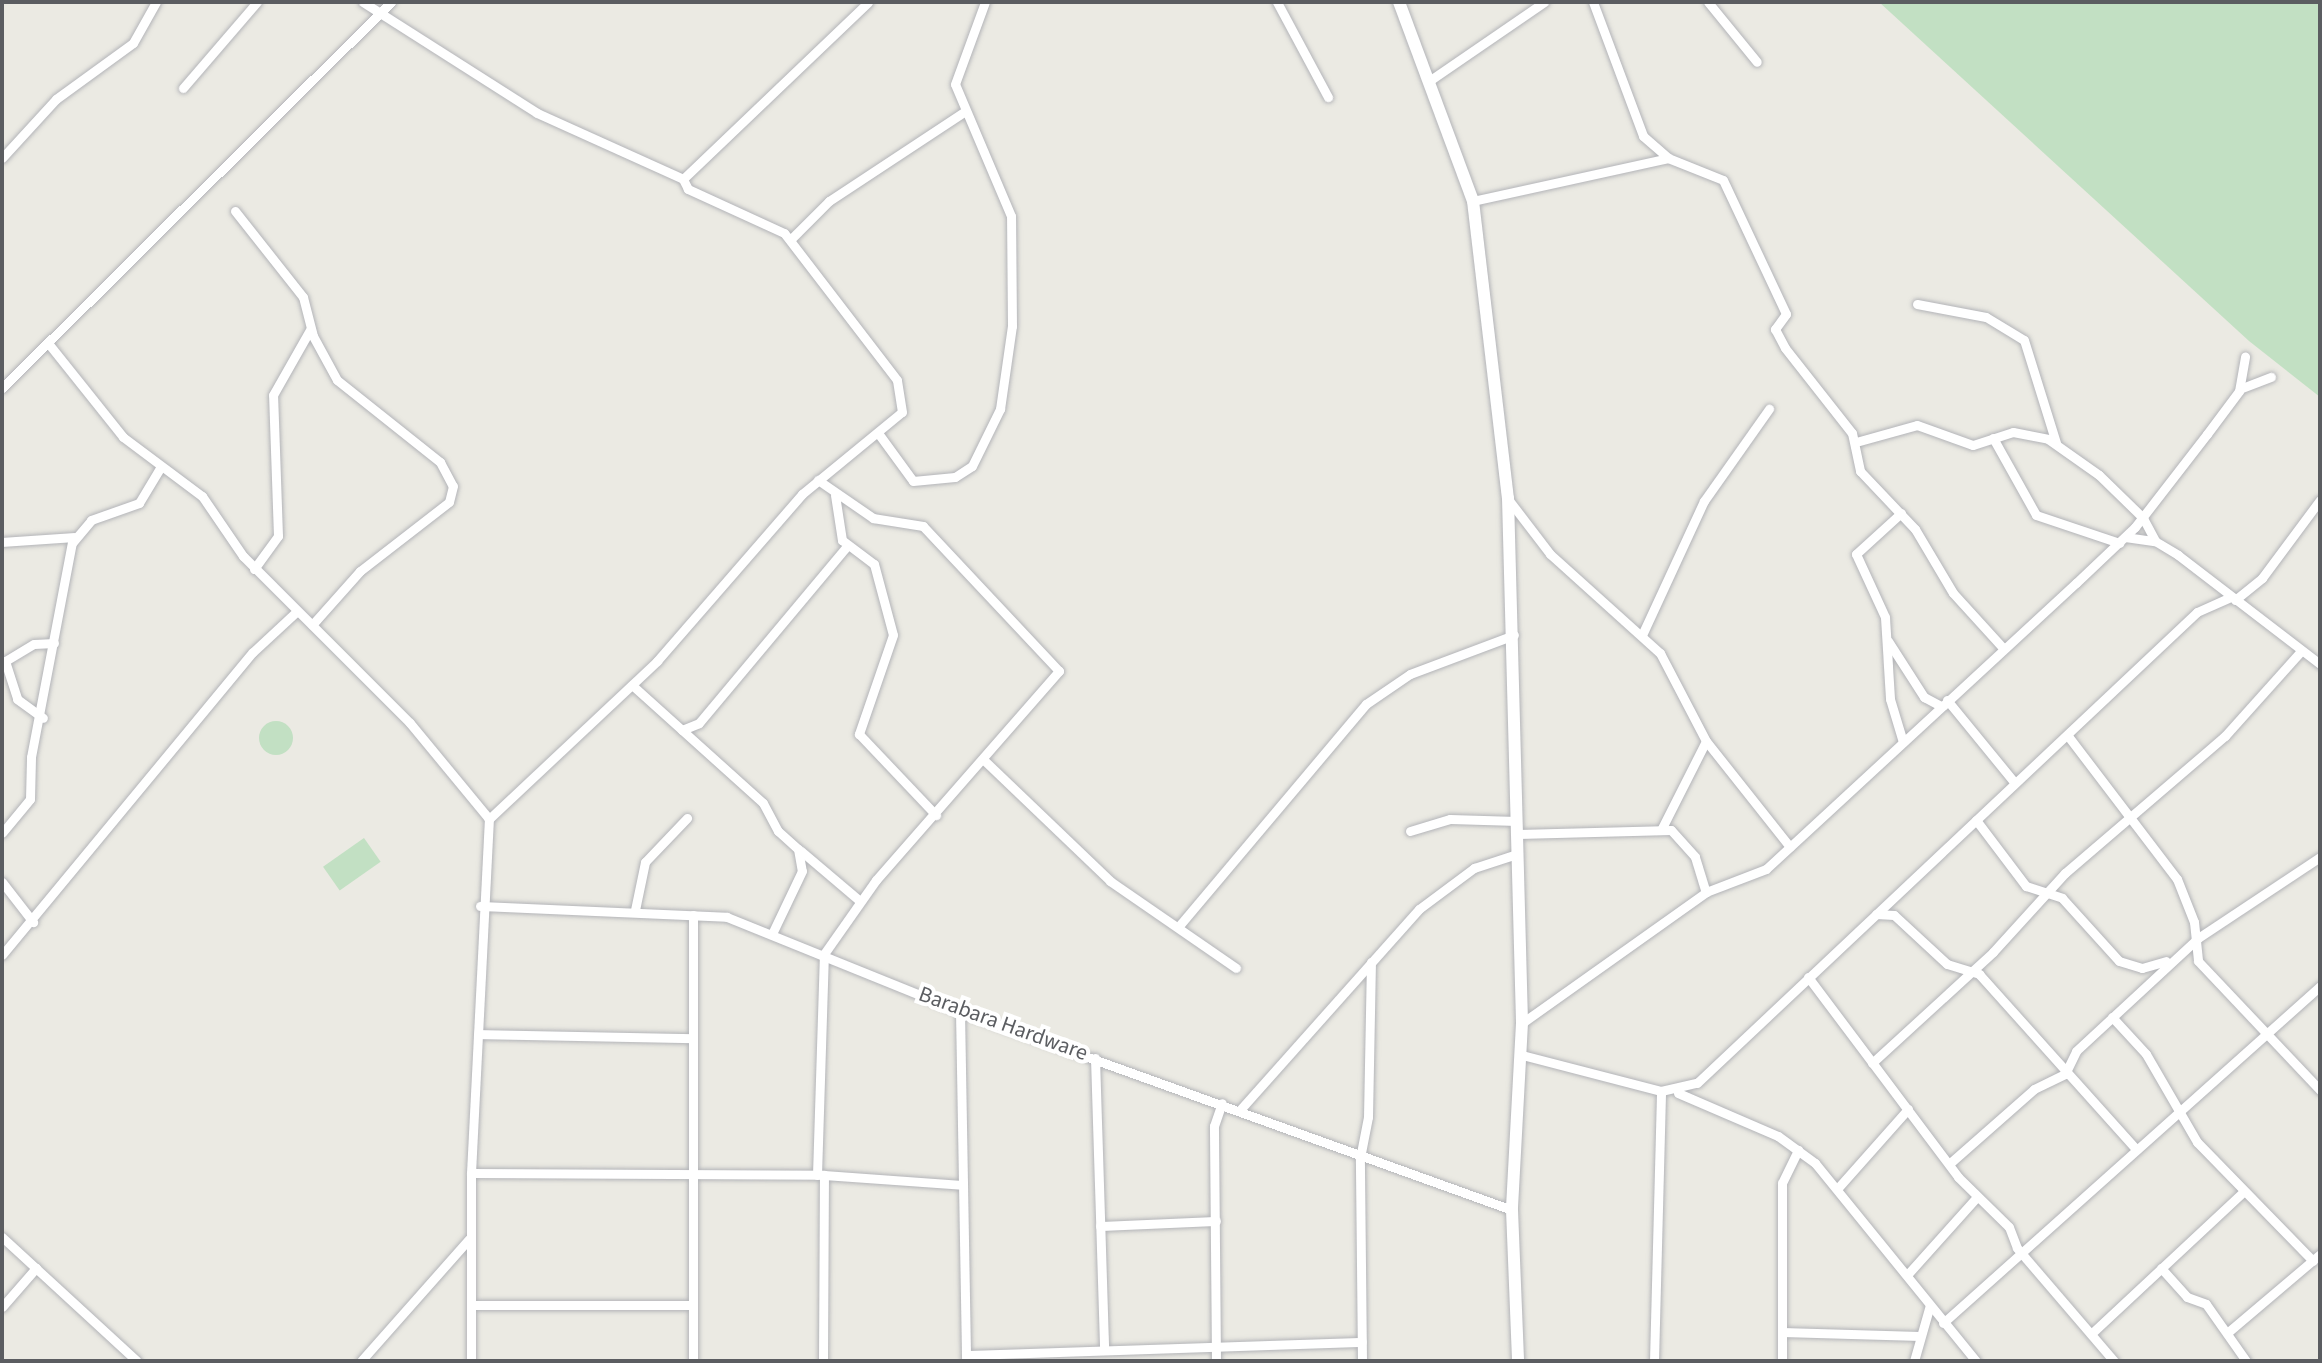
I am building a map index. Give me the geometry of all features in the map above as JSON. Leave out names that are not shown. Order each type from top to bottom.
[{"type":"street","points":[[2,158],[56,99],[133,43],[156,2]]},
{"type":"street","points":[[183,88],[257,2]]},
{"type":"street","points":[[363,2],[387,6],[537,113],[683,179],[688,189],[790,240],[897,380],[902,412],[818,480],[632,685],[489,819],[480,906],[471,1173],[471,1361]]},
{"type":"street","points":[[683,179],[868,2]]},
{"type":"street","points":[[878,433],[913,481],[955,477],[972,466],[1000,409],[1012,326],[1011,216],[964,112],[956,72],[985,2]]},
{"type":"street","points":[[1277,2],[1328,97]]},
{"type":"street","points":[[1399,2],[1432,79],[1473,201],[1508,498],[1522,1023],[1512,1210],[1518,1361]]},
{"type":"street","points":[[1432,79],[1544,2]]},
{"type":"street","points":[[1593,2],[1634,122],[1668,158],[1723,180],[1786,314],[1776,331],[1856,442],[1860,471],[1901,513],[1953,593],[2003,648]]},
{"type":"street","points":[[1708,2],[1757,62]]},
{"type":"street","points":[[2,388],[387,6]]},
{"type":"street","points":[[790,240],[829,201],[964,112]]},
{"type":"street","points":[[1473,201],[1668,158]]},
{"type":"street","points":[[235,211],[303,297],[310,330],[343,386],[440,462],[453,486],[449,502],[360,571],[312,625]]},
{"type":"street","points":[[1917,304],[1986,317],[2024,340],[2056,443]]},
{"type":"street","points":[[254,569],[278,536],[273,395],[310,330]]},
{"type":"street","points":[[48,343],[123,437],[208,503],[254,569],[295,613],[312,625],[410,723],[489,819]]},
{"type":"street","points":[[1522,1023],[1706,892],[1759,874],[1790,847],[2143,518],[2239,391],[2245,357]]},
{"type":"street","points":[[2239,391],[2271,377]]},
{"type":"street","points":[[1642,635],[1713,484],[1769,409]]},
{"type":"street","points":[[1856,442],[1908,426],[1973,445],[2013,432],[2056,443],[2143,518],[2155,541],[2320,664]]},
{"type":"street","points":[[1993,438],[2036,515],[2122,540],[2155,541]]},
{"type":"street","points":[[2,833],[30,799],[31,757],[43,718],[74,537],[91,520],[139,503],[160,468]]},
{"type":"street","points":[[818,480],[835,495],[873,518],[923,526],[1056,660],[1057,677],[860,901],[824,954],[821,1175],[823,1361]]},
{"type":"street","points":[[835,495],[847,546],[875,567],[893,635],[859,734],[936,815]]},
{"type":"street","points":[[1508,498],[1550,554],[1642,635],[1680,683],[1706,741],[1790,847]]},
{"type":"street","points":[[1673,1092],[1697,1083],[2207,604],[2232,599],[2262,578],[2320,500]]},
{"type":"street","points":[[1901,513],[1856,554],[1876,588],[1888,641],[1892,711],[1903,742]]},
{"type":"street","points":[[2,542],[74,537]]},
{"type":"street","points":[[682,730],[699,723],[847,546]]},
{"type":"street","points":[[2207,604],[2208,580]]},
{"type":"street","points":[[2,955],[33,922],[257,647],[295,613]]},
{"type":"street","points":[[1179,926],[1366,704],[1410,674],[1514,635]]},
{"type":"street","points":[[1888,641],[1924,697],[1944,703],[2015,783]]},
{"type":"street","points":[[43,718],[17,699],[4,662],[34,644],[54,643]]},
{"type":"street","points":[[1872,1063],[1971,971],[2042,896],[2225,736],[2300,652]]},
{"type":"street","points":[[632,685],[763,803],[778,831],[860,901]]},
{"type":"street","points":[[2068,736],[2134,816],[2177,879],[2198,938],[2198,961],[2320,1090]]},
{"type":"street","points":[[1662,828],[1706,741]]},
{"type":"street","points":[[985,761],[1110,881],[1236,968]]},
{"type":"street","points":[[635,910],[645,862],[687,818]]},
{"type":"street","points":[[1410,831],[1450,819],[1517,828],[1662,828],[1695,857],[1706,892]]},
{"type":"street","points":[[1976,820],[2042,896],[2062,898],[2095,941],[2129,967],[2173,959]]},
{"type":"street","points":[[772,934],[802,871],[798,849]]},
{"type":"street","points":[[1240,1110],[1371,962],[1453,880],[1517,854]]},
{"type":"street","points":[[1949,1164],[2034,1089],[2065,1074],[2076,1051],[2198,938],[2320,857]]},
{"type":"street","points":[[2,882],[33,922]]},
{"type":"street","name":"Barabara Hardware","points":[[480,906],[635,910],[727,917],[960,1011],[1222,1103],[1360,1158],[1512,1210]]},
{"type":"street","points":[[1875,914],[1888,912],[1947,964],[1971,971],[1998,991],[2065,1074],[2136,1149]]},
{"type":"street","points":[[693,915],[690,1038],[695,1173],[689,1305],[693,1361]]},
{"type":"street","points":[[1362,1361],[1360,1158],[1369,1105],[1371,962]]},
{"type":"street","points":[[1808,977],[1949,1164],[1977,1197],[2009,1227],[2024,1255],[2114,1361]]},
{"type":"street","points":[[1943,1323],[2024,1255],[2264,1030],[2320,986]]},
{"type":"street","points":[[960,1011],[966,1358],[1104,1346],[1216,1348],[1362,1342]]},
{"type":"street","points":[[2112,1017],[2146,1054],[2175,1111],[2243,1192],[2316,1257],[2227,1333]]},
{"type":"street","points":[[478,1034],[690,1038]]},
{"type":"street","points":[[1522,1055],[1711,1103],[1798,1150],[1837,1189],[1976,1361]]},
{"type":"street","points":[[1095,1058],[1104,1346]]},
{"type":"street","points":[[1654,1361],[1661,1091]]},
{"type":"street","points":[[1216,1361],[1214,1114],[1222,1103]]},
{"type":"street","points":[[1837,1189],[1908,1109]]},
{"type":"street","points":[[1782,1361],[1782,1183],[1798,1150]]},
{"type":"street","points":[[471,1173],[821,1175],[962,1185]]},
{"type":"street","points":[[2092,1333],[2243,1192]]},
{"type":"street","points":[[1907,1275],[1977,1197]]},
{"type":"street","points":[[1100,1226],[1216,1221]]},
{"type":"street","points":[[2,1237],[137,1361]]},
{"type":"street","points":[[361,1361],[469,1239]]},
{"type":"street","points":[[2,1307],[36,1268]]},
{"type":"street","points":[[2161,1268],[2187,1297],[2206,1304],[2246,1361]]},
{"type":"street","points":[[472,1305],[689,1305]]},
{"type":"street","points":[[1914,1361],[1930,1305]]},
{"type":"street","points":[[1782,1332],[1920,1336]]},
{"type":"green space","points":[[1879,2],[2320,2],[2320,397],[2249,341]]},
{"type":"green space","points":[[276,721],[288,726],[293,738],[288,750],[276,755],[264,750],[259,738],[264,726]]},
{"type":"green space","points":[[364,838],[381,862],[340,890],[323,867]]}]
